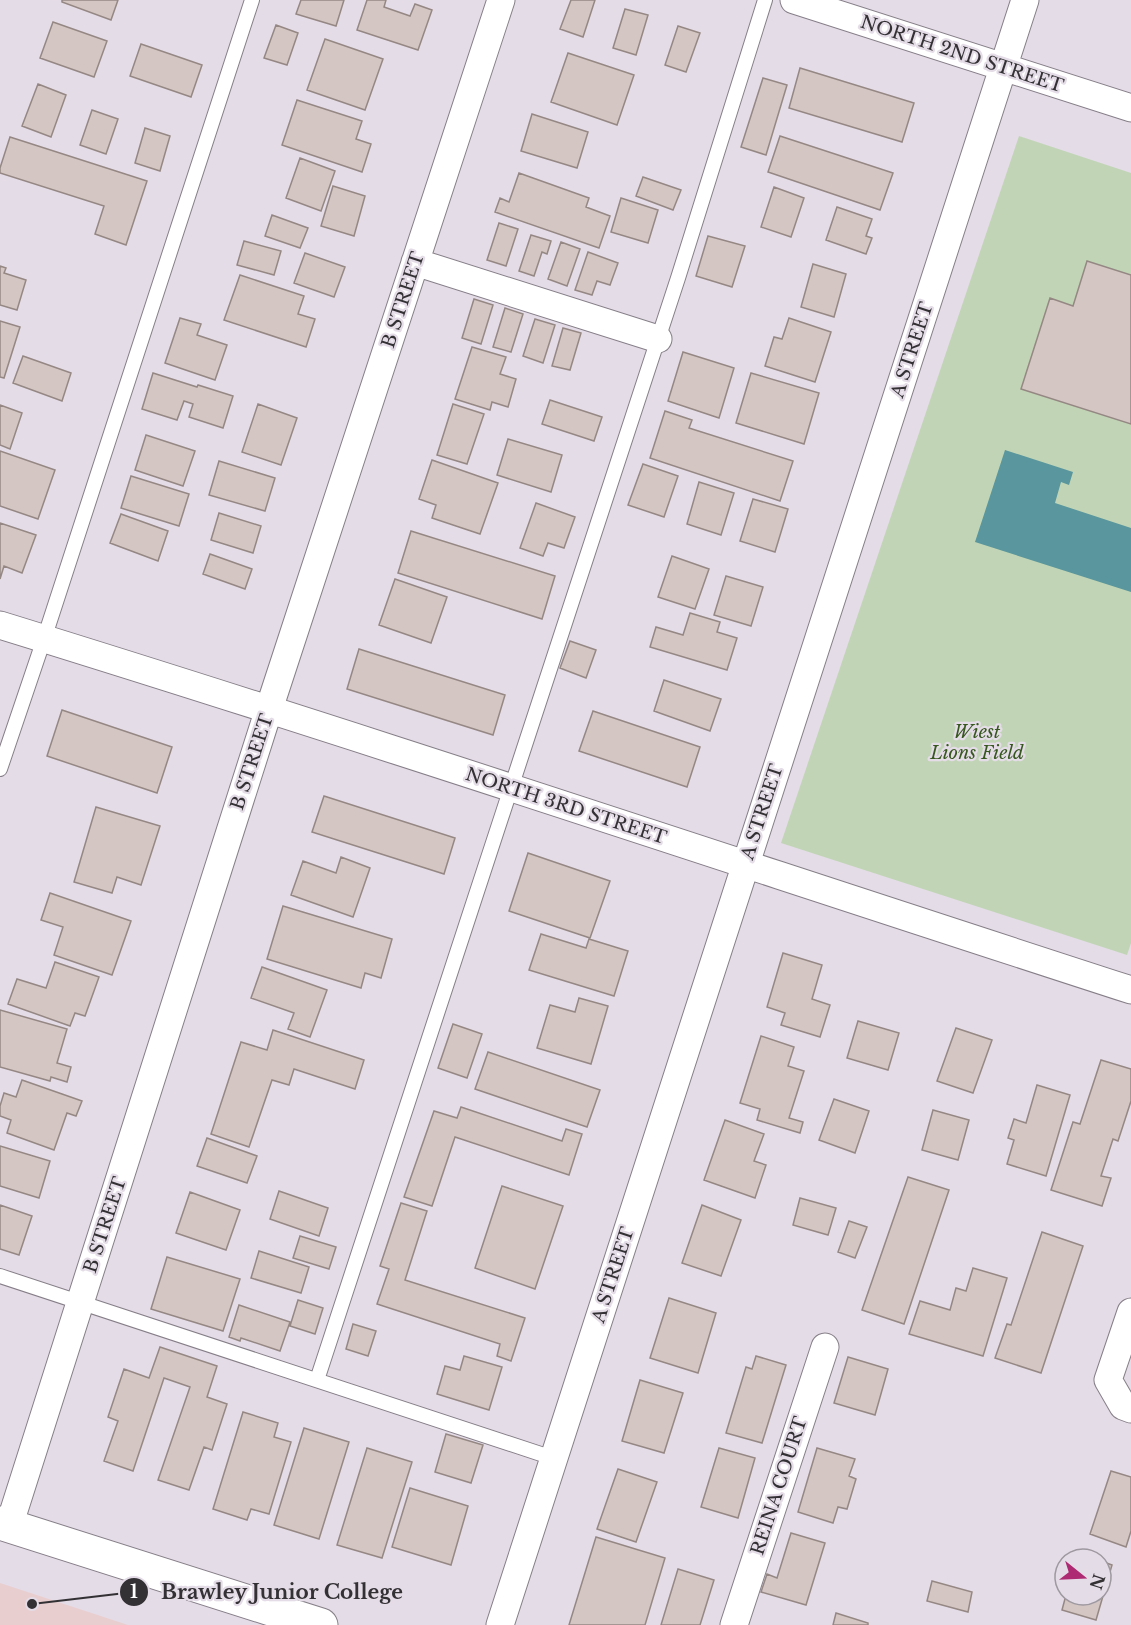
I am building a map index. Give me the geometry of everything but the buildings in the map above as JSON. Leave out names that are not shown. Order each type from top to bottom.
[{"type":"street","name":"B STREET","points":[[5,1525],[80,1303],[269,709],[501,0]]},
{"type":"street","name":"NORTH 2ND STREET","points":[[794,0],[1131,108]]},
{"type":"street","name":"A STREET","points":[[500,1625],[1025,0]]},
{"type":"street","points":[[415,262],[658,339]]},
{"type":"street","name":"NORTH 3RD STREET","points":[[0,625],[269,709],[1131,990]]},
{"type":"street","points":[[1131,1312],[1108,1380],[1123,1406],[1131,1409]]},
{"type":"street","name":"REINA COURT","points":[[734,1625],[825,1347]]},
{"type":"street","points":[[5,1525],[321,1625]]},
{"type":"lane","points":[[0,769],[252,0]]},
{"type":"lane","points":[[317,1380],[658,339],[765,0]]},
{"type":"lane","points":[[0,1276],[553,1458]]},
{"type":"shaded area","points":[[0,1583],[128,1625],[0,1625]]},
{"type":"green space","name":"Wiest Lions Field","points":[[1019,136],[1131,173],[1131,943],[1127,955],[781,843]]},
{"type":"water","points":[[1005,450],[1073,472],[1069,485],[1061,482],[1055,503],[1131,528],[1131,592],[975,542]]},
{"type":"place","name":"Brawley Junior College","points":[[32,1604]]}]
